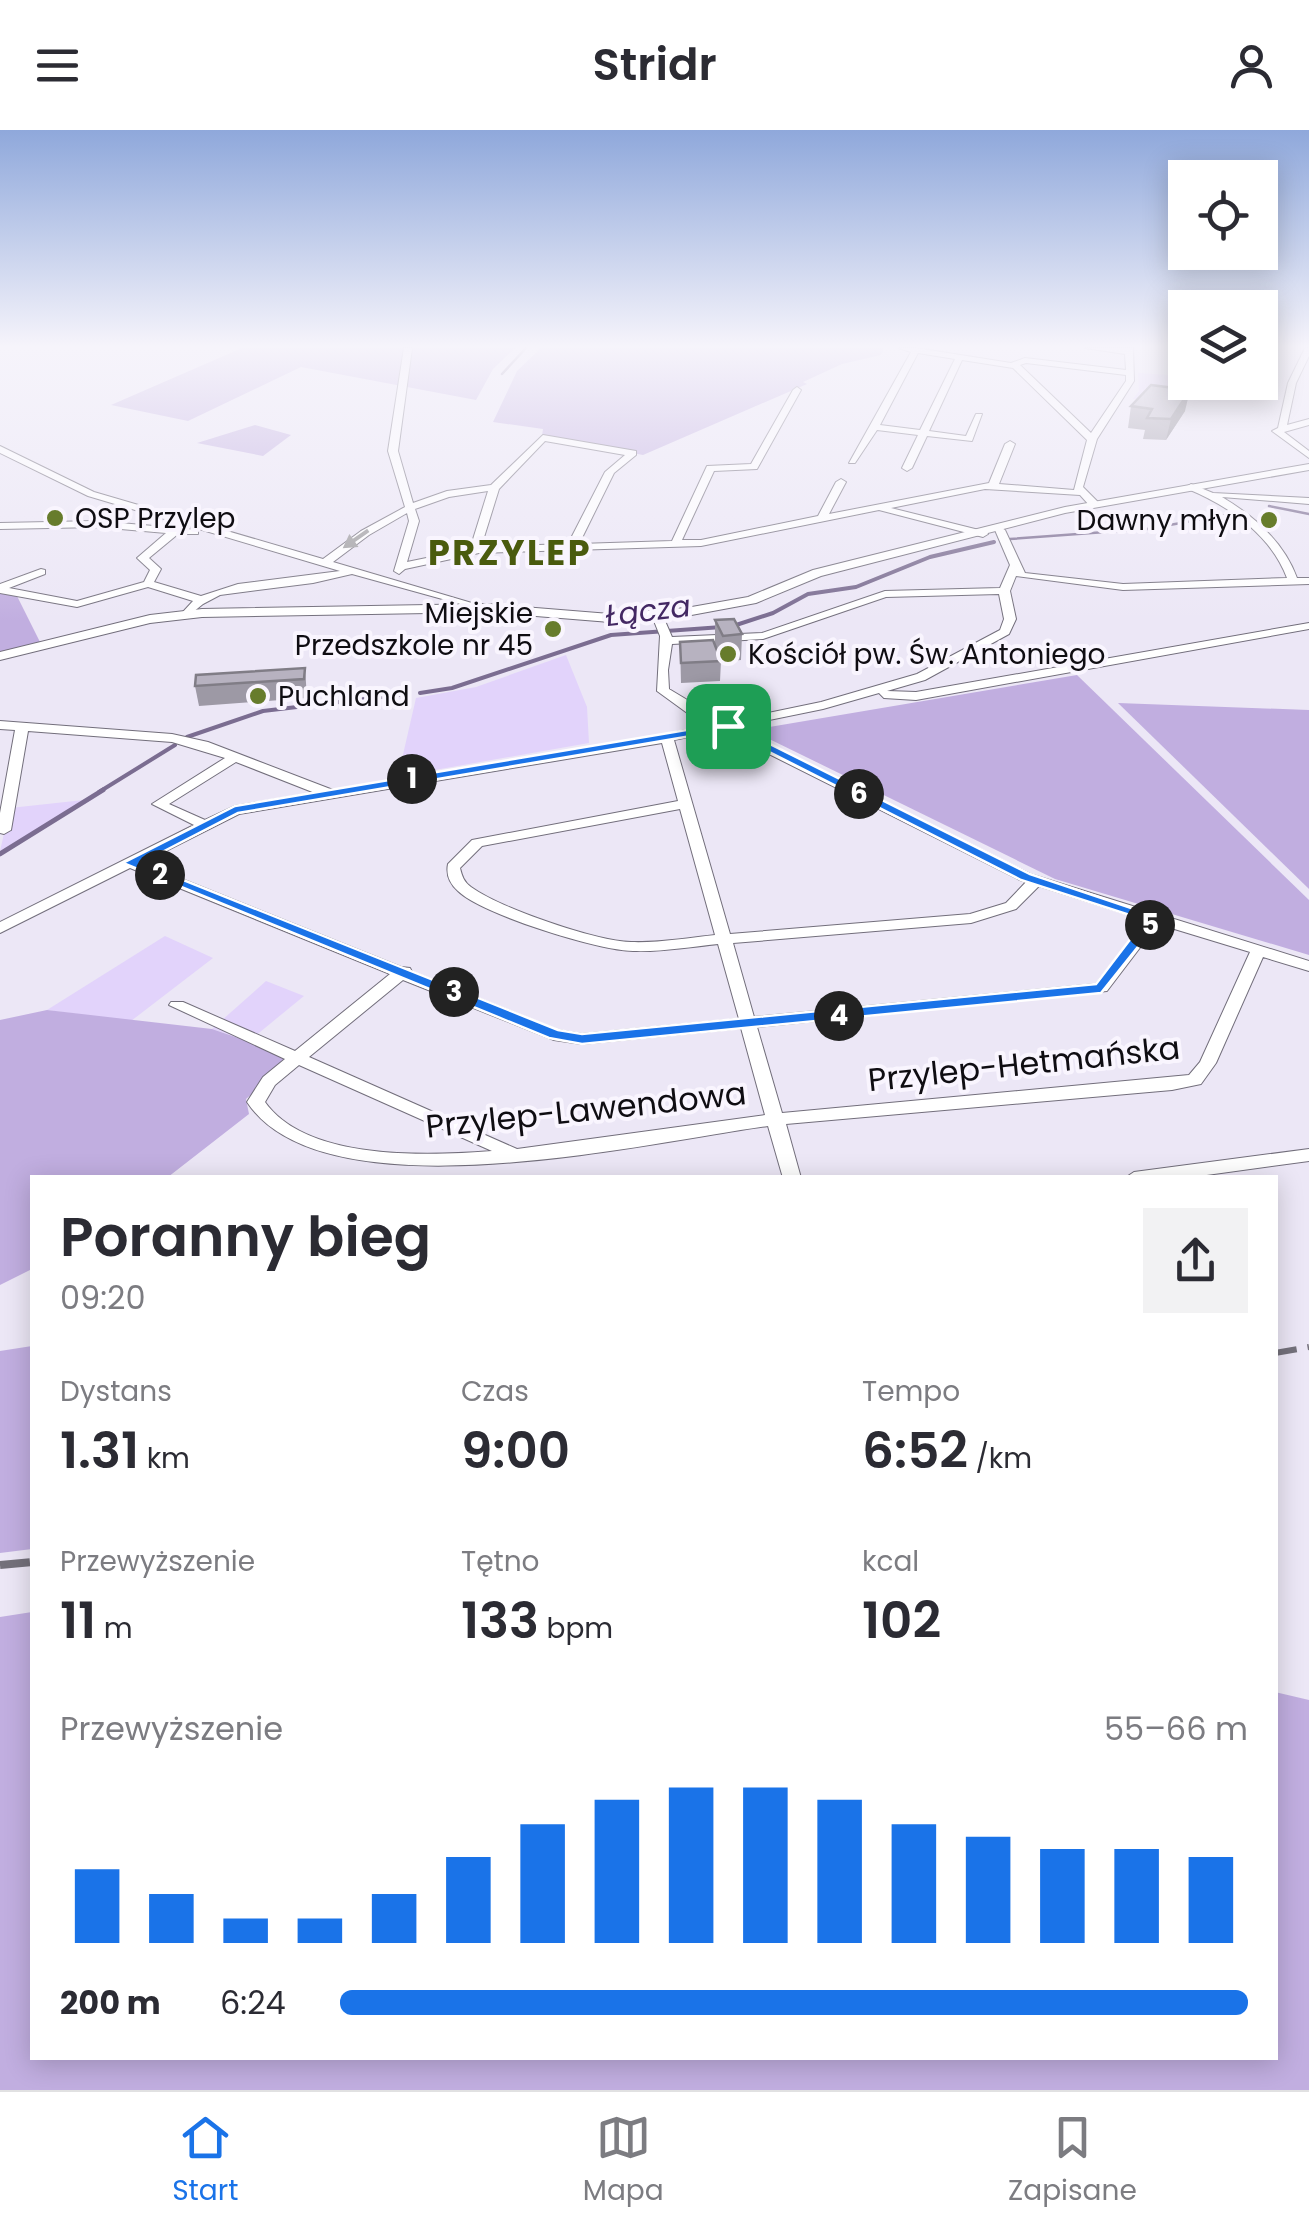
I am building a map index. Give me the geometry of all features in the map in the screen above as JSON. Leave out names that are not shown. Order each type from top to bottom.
[{"type":"main road","points":[[0,656],[187,614],[478,608],[596,617],[665,629],[817,573],[1094,504],[1309,467]]},
{"type":"street","points":[[395,439],[393,451],[412,504],[414,522],[400,573]]},
{"type":"street","points":[[475,550],[494,488],[542,439]]},
{"type":"street","points":[[552,439],[633,453],[610,472],[572,548]]},
{"type":"street","points":[[675,545],[710,468],[754,467],[769,439]]},
{"type":"street","points":[[852,461],[866,439]]},
{"type":"street","points":[[907,468],[920,439]]},
{"type":"street","points":[[1078,493],[1092,439]]},
{"type":"street","points":[[1285,439],[1309,455]]},
{"type":"street","points":[[993,486],[1010,444]]},
{"type":"street","points":[[0,449],[91,494],[382,578],[475,550],[675,545],[993,486],[1078,493],[1094,504]]},
{"type":"street","points":[[823,517],[841,482]]},
{"type":"street","points":[[1191,487],[1212,494],[1245,515],[1278,553],[1293,581]]},
{"type":"street","points":[[326,561],[412,504],[459,490],[494,488]]},
{"type":"street","points":[[1212,494],[1309,500]]},
{"type":"street","points":[[872,506],[983,534]]},
{"type":"street","points":[[386,519],[414,522]]},
{"type":"street","points":[[0,526],[98,524],[175,531],[214,528]]},
{"type":"street","points":[[0,928],[235,810],[728,726],[874,692],[920,677],[1008,627],[1015,580],[1000,530]]},
{"type":"street","points":[[148,584],[156,569],[142,558],[175,531]]},
{"type":"street","points":[[187,614],[200,599],[223,590],[322,580],[354,570]]},
{"type":"street","points":[[0,589],[41,572]]},
{"type":"street","points":[[400,573],[426,594],[478,608]]},
{"type":"street","points":[[1309,580],[1124,587],[1015,580],[885,594],[763,636],[665,629],[662,672],[663,691],[1036,881],[1309,966]]},
{"type":"street","points":[[0,589],[77,604],[148,584],[200,599]]},
{"type":"street","points":[[415,609],[426,594]]},
{"type":"street","points":[[874,692],[916,696],[1309,626]]},
{"type":"street","points":[[0,725],[172,738],[331,794]]},
{"type":"street","points":[[4,830],[22,726]]},
{"type":"street","points":[[666,738],[791,1175]]},
{"type":"street","points":[[202,824],[159,804],[235,758]]},
{"type":"street","points":[[686,804],[477,843],[453,867],[455,880],[466,892],[607,945],[971,918],[1011,906],[1036,881]]},
{"type":"street","points":[[130,863],[554,1034],[582,1039],[1101,988],[1154,918]]},
{"type":"street","name":"Przylep-Hetmańska","points":[[778,1119],[1195,1080],[1208,1062],[1258,951]]},
{"type":"street","name":"Przylep-Lawendowa","points":[[404,971],[270,1081],[256,1102],[262,1114],[282,1129],[365,1156],[416,1159],[511,1153],[778,1119]]},
{"type":"street","points":[[178,1004],[511,1153]]},
{"type":"street","points":[[1157,1175],[1309,1155]]},
{"type":"shaded area","points":[[208,439],[285,439],[263,456],[197,443]]},
{"type":"shaded area","points":[[560,439],[679,439],[643,455]]},
{"type":"shaded area","points":[[0,593],[16,594],[40,642],[0,652]]},
{"type":"shaded area","points":[[566,655],[587,707],[589,743],[406,775],[399,772],[416,698],[476,687]]},
{"type":"shaded area","points":[[1077,675],[1309,900],[1309,955],[1055,879],[751,730]]},
{"type":"shaded area","points":[[1118,703],[1309,710],[1309,889]]},
{"type":"shaded area","points":[[93,799],[0,851],[10,808]]},
{"type":"shaded area","points":[[165,936],[213,958],[131,1021],[47,1010]]},
{"type":"shaded area","points":[[266,981],[304,996],[249,1041],[212,1029]]},
{"type":"shaded area","points":[[47,1010],[212,1029],[294,1057],[246,1099],[249,1114],[171,1175],[30,1175],[30,1270],[0,1285],[0,1020]]},
{"type":"shaded area","points":[[30,1346],[30,1549],[0,1553],[0,1351]]},
{"type":"shaded area","points":[[30,1612],[30,2060],[1278,2060],[1278,1693],[1309,1700],[1309,2090],[0,2090],[0,1617]]},
{"type":"building","points":[[734,619],[742,634],[723,636],[715,620]]},
{"type":"building","points":[[713,640],[721,661],[681,663],[680,642]]},
{"type":"building","points":[[305,668],[304,679],[195,686],[196,675]]},
{"type":"waterway","name":"Łącza","points":[[1269,506],[1309,514]]},
{"type":"waterway","name":"Łącza","points":[[1010,539],[1147,529],[1237,513]]},
{"type":"waterway","name":"Łącza","points":[[733,626],[773,613],[808,594],[856,587],[930,557],[994,542]]},
{"type":"waterway","name":"Łącza","points":[[420,693],[452,688],[611,635],[722,627]]},
{"type":"waterway","name":"Łącza","points":[[187,737],[263,711],[399,695]]},
{"type":"waterway","name":"Łącza","points":[[99,792],[175,745]]},
{"type":"waterway","name":"Łącza","points":[[0,854],[103,790]]},
{"type":"railway","points":[[1278,1352],[1309,1347]]},
{"type":"railway","points":[[0,1565],[30,1562]]},
{"type":"place","name":"OSP Przylep","points":[[55,518]]},
{"type":"place","name":"Dawny młyn","points":[[1269,520]]},
{"type":"place","name":"Miejskie Przedszkole nr 45","points":[[553,629]]},
{"type":"place","name":"Kościół pw. Św. Antoniego","points":[[728,654]]},
{"type":"place","name":"Puchland","points":[[258,696]]},
{"type":"district","name":"PRZYLEP","points":[[510,553]]},
{"type":"route","points":[[728,726],[1026,877],[1154,918],[1111,981],[1101,988],[582,1039],[554,1034],[130,863],[235,810],[728,726]]}]
